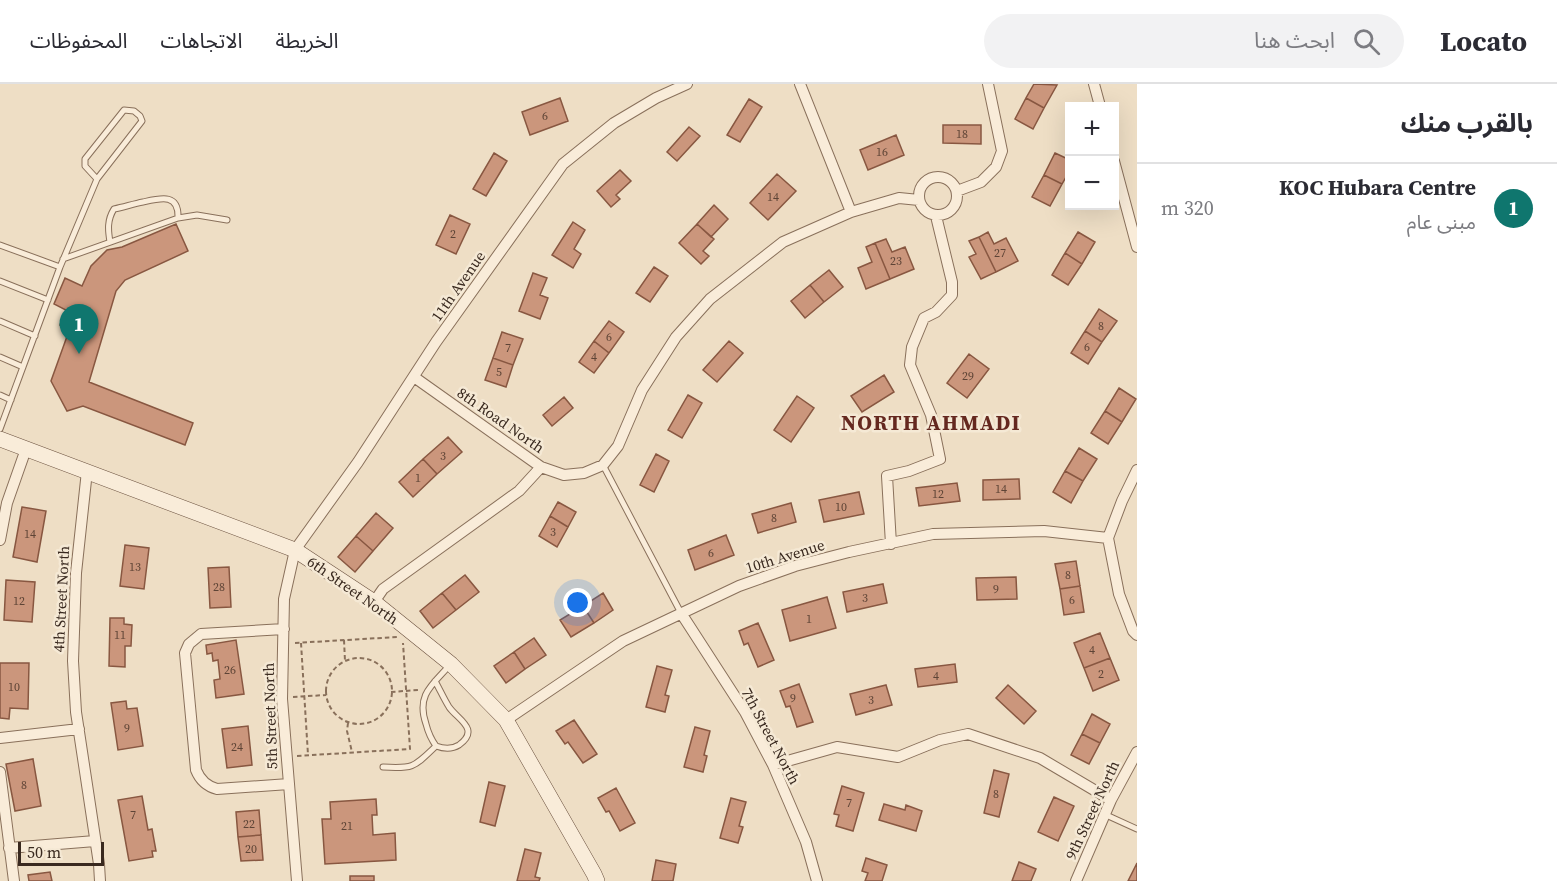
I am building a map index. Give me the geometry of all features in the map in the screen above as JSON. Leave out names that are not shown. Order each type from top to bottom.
[{"type":"street","name":"11th Avenue","points":[[296,550],[358,462],[436,342],[563,164],[614,123],[656,98],[687,84]]},
{"type":"street","points":[[800,84],[851,212]]},
{"type":"street","points":[[957,191],[981,182],[996,167],[1002,151],[988,84]]},
{"type":"street","points":[[1094,84],[1099,102]]},
{"type":"street","points":[[933,177],[943,177],[952,182],[957,191],[957,200],[953,209],[945,214],[936,216],[925,211],[919,200],[919,190],[924,182],[933,177]]},
{"type":"street","points":[[1119,180],[1137,247]]},
{"type":"street","points":[[603,465],[618,446],[642,390],[676,337],[710,299],[783,242],[851,212],[899,198],[919,200]]},
{"type":"street","points":[[891,544],[887,476],[909,471],[940,459],[931,415],[910,365],[912,347],[924,318],[936,312],[952,295],[952,282],[936,216]]},
{"type":"street","name":"8th Road North","points":[[414,377],[541,467],[564,475],[584,473],[603,465]]},
{"type":"street","name":"6th Street North","points":[[0,439],[296,550],[374,602],[451,664],[506,720],[597,881]]},
{"type":"street","points":[[0,540],[7,503],[26,449]]},
{"type":"street","points":[[374,602],[383,589],[519,491],[541,467]]},
{"type":"street","points":[[1137,470],[1108,538],[1119,594],[1133,631],[1137,635]]},
{"type":"street","name":"4th Street North","points":[[87,471],[76,573],[73,661],[76,712],[100,881]]},
{"type":"street","name":"10th Avenue","points":[[506,720],[623,641],[739,586],[795,566],[933,534],[1044,531],[1108,538]]},
{"type":"street","name":"5th Street North","points":[[296,550],[284,599],[282,699],[297,881]]},
{"type":"street","name":"7th Street North","points":[[681,613],[745,712],[773,765],[806,842],[817,881]]},
{"type":"street","points":[[284,628],[201,634],[189,644],[185,653],[196,770],[201,780],[217,789],[289,784]]},
{"type":"street","points":[[0,738],[79,729]]},
{"type":"street","points":[[773,765],[837,747],[898,757],[940,740],[968,734],[1040,758],[1110,800]]},
{"type":"street","name":"9th Street North","points":[[1076,881],[1110,800],[1137,752]]},
{"type":"street","points":[[0,772],[14,881]]},
{"type":"street","points":[[9,848],[95,841]]},
{"type":"lane","points":[[0,429],[63,259],[97,179],[142,121],[134,111],[124,110],[85,159],[85,166],[97,179]]},
{"type":"lane","points":[[110,243],[108,227],[114,209],[163,198],[173,201],[179,210],[178,218]]},
{"type":"lane","points":[[63,259],[178,218],[197,215],[227,220]]},
{"type":"lane","points":[[0,245],[60,267]]},
{"type":"lane","points":[[0,281],[48,300]]},
{"type":"lane","points":[[0,321],[35,336]]},
{"type":"lane","points":[[0,357],[23,367]]},
{"type":"lane","points":[[0,395],[11,400]]},
{"type":"lane","points":[[603,465],[681,613]]},
{"type":"lane","points":[[435,681],[450,709],[465,723],[468,731],[457,746],[447,749],[435,746],[422,712],[422,705],[427,692],[435,681],[451,664]]},
{"type":"lane","points":[[383,767],[411,767],[423,760],[435,746]]},
{"type":"lane","points":[[1104,814],[1137,830]]},
{"type":"path","points":[[283,642],[402,637],[410,749],[286,757]]},
{"type":"path","points":[[344,640],[345,661]]},
{"type":"path","points":[[301,643],[308,755]]},
{"type":"path","points":[[364,659],[377,664],[389,679],[392,692],[388,705],[381,716],[369,723],[348,723],[333,712],[327,702],[326,688],[330,675],[345,661],[364,659]]},
{"type":"path","points":[[392,692],[427,692]]},
{"type":"path","points":[[282,699],[326,695]]},
{"type":"path","points":[[348,723],[347,731],[352,753]]},
{"type":"building","points":[[1034,84],[1057,85],[1044,108],[1026,98]]},
{"type":"building","points":[[560,98],[568,121],[530,135],[522,112]]},
{"type":"building","points":[[1026,98],[1044,108],[1033,129],[1015,119]]},
{"type":"building","points":[[749,99],[762,107],[740,142],[727,135]]},
{"type":"building","points":[[943,125],[981,125],[981,144],[943,143]]},
{"type":"building","points":[[689,127],[700,136],[677,161],[667,152]]},
{"type":"building","points":[[896,135],[904,155],[868,170],[860,150]]},
{"type":"building","points":[[494,153],[507,161],[486,196],[473,189]]},
{"type":"building","points":[[1055,153],[1065,158],[1065,179],[1062,184],[1044,175]]},
{"type":"building","points":[[620,170],[631,181],[616,195],[620,199],[611,207],[597,191]]},
{"type":"building","points":[[777,174],[796,191],[768,220],[750,203]]},
{"type":"building","points":[[1044,175],[1062,184],[1050,206],[1032,197]]},
{"type":"building","points":[[714,205],[728,219],[711,237],[697,224]]},
{"type":"building","points":[[450,215],[470,224],[456,254],[436,245]]},
{"type":"building","points":[[573,222],[585,230],[574,249],[581,254],[573,268],[552,255]]},
{"type":"building","points":[[176,224],[188,251],[125,280],[116,291],[89,382],[193,423],[185,445],[83,406],[67,411],[51,381],[70,328],[60,325],[66,310],[54,304],[65,278],[82,286],[91,266],[107,250],[122,247]]},
{"type":"building","points":[[697,224],[714,239],[703,251],[709,256],[701,264],[679,243]]},
{"type":"building","points":[[988,232],[994,244],[1006,238],[1018,261],[996,272],[979,237]]},
{"type":"building","points":[[1078,232],[1095,242],[1082,264],[1065,253]]},
{"type":"building","points":[[979,237],[996,272],[981,279],[969,257],[976,254],[969,241]]},
{"type":"building","points":[[886,239],[892,252],[905,247],[914,269],[890,279],[875,243]]},
{"type":"building","points":[[875,243],[890,279],[866,289],[858,268],[872,262],[866,247]]},
{"type":"building","points":[[1065,253],[1082,264],[1068,285],[1052,275]]},
{"type":"building","points":[[654,267],[668,276],[650,302],[636,293]]},
{"type":"building","points":[[829,270],[843,287],[824,302],[810,285]]},
{"type":"building","points":[[533,273],[547,278],[540,295],[548,298],[540,319],[519,311]]},
{"type":"building","points":[[810,285],[824,302],[805,318],[791,301]]},
{"type":"building","points":[[1099,309],[1117,321],[1102,342],[1085,331]]},
{"type":"building","points":[[609,321],[624,332],[609,353],[594,341]]},
{"type":"building","points":[[1085,331],[1102,342],[1088,364],[1071,353]]},
{"type":"building","points":[[502,332],[523,339],[513,365],[493,358]]},
{"type":"building","points":[[594,341],[609,353],[594,373],[579,362]]},
{"type":"building","points":[[729,341],[743,353],[717,382],[703,370]]},
{"type":"building","points":[[969,354],[989,369],[967,398],[947,383]]},
{"type":"building","points":[[493,358],[513,365],[506,387],[485,380]]},
{"type":"building","points":[[884,375],[894,392],[862,412],[851,396]]},
{"type":"building","points":[[1119,388],[1136,399],[1122,422],[1105,411]]},
{"type":"building","points":[[688,395],[702,403],[682,438],[668,430]]},
{"type":"building","points":[[797,396],[814,408],[791,442],[774,430]]},
{"type":"building","points":[[564,397],[573,408],[552,426],[543,415]]},
{"type":"building","points":[[1105,411],[1122,422],[1108,444],[1091,433]]},
{"type":"building","points":[[448,437],[462,452],[437,474],[423,459]]},
{"type":"building","points":[[1079,448],[1097,459],[1083,481],[1065,471]]},
{"type":"building","points":[[656,454],[669,461],[654,492],[640,485]]},
{"type":"building","points":[[423,459],[437,474],[413,497],[399,482]]},
{"type":"building","points":[[1065,471],[1083,481],[1071,503],[1053,492]]},
{"type":"building","points":[[1019,479],[1020,499],[983,500],[983,480]]},
{"type":"building","points":[[957,483],[960,501],[919,506],[916,488]]},
{"type":"building","points":[[859,492],[864,514],[824,522],[819,500]]},
{"type":"building","points":[[558,502],[576,512],[568,527],[550,516]]},
{"type":"building","points":[[791,503],[796,522],[758,533],[752,514]]},
{"type":"building","points":[[22,507],[46,511],[37,562],[13,557]]},
{"type":"building","points":[[376,513],[393,528],[373,551],[356,536]]},
{"type":"building","points":[[550,516],[568,527],[557,547],[539,536]]},
{"type":"building","points":[[726,535],[734,555],[695,570],[688,550]]},
{"type":"building","points":[[356,536],[373,551],[355,572],[338,557]]},
{"type":"building","points":[[125,545],[149,548],[144,589],[120,586]]},
{"type":"building","points":[[1076,561],[1080,586],[1060,589],[1055,564]]},
{"type":"building","points":[[229,567],[231,607],[210,608],[208,568]]},
{"type":"building","points":[[465,575],[479,592],[456,610],[442,593]]},
{"type":"building","points":[[1016,577],[1017,599],[977,600],[976,578]]},
{"type":"building","points":[[6,580],[35,582],[32,622],[4,620]]},
{"type":"building","points":[[883,584],[887,603],[847,612],[843,592]]},
{"type":"building","points":[[1080,586],[1084,612],[1064,615],[1060,589]]},
{"type":"building","points":[[442,593],[456,610],[433,628],[420,611]]},
{"type":"building","points":[[603,593],[613,610],[594,623],[583,606]]},
{"type":"building","points":[[827,597],[836,628],[790,641],[782,610]]},
{"type":"building","points":[[583,606],[594,623],[571,637],[560,620]]},
{"type":"building","points":[[110,618],[124,618],[124,624],[132,625],[131,646],[125,646],[125,667],[109,666]]},
{"type":"building","points":[[758,623],[774,660],[758,667],[748,643],[744,645],[739,631]]},
{"type":"building","points":[[1100,633],[1110,658],[1084,668],[1074,643]]},
{"type":"building","points":[[534,638],[546,655],[525,669],[514,652]]},
{"type":"building","points":[[236,640],[244,694],[216,698],[214,680],[220,679],[218,660],[213,661],[212,653],[207,654],[206,645]]},
{"type":"building","points":[[514,652],[525,669],[506,683],[494,666]]},
{"type":"building","points":[[1110,658],[1119,680],[1093,691],[1084,668]]},
{"type":"building","points":[[0,663],[29,663],[28,709],[10,708],[9,719],[0,718]]},
{"type":"building","points":[[955,664],[957,682],[918,687],[915,669]]},
{"type":"building","points":[[657,666],[672,670],[665,695],[669,696],[665,712],[646,707]]},
{"type":"building","points":[[799,684],[813,722],[797,727],[790,706],[786,707],[780,691]]},
{"type":"building","points":[[886,685],[892,705],[856,715],[850,694]]},
{"type":"building","points":[[1008,685],[1036,711],[1024,724],[996,698]]},
{"type":"building","points":[[126,701],[127,709],[137,708],[143,746],[118,750],[111,703]]},
{"type":"building","points":[[1092,714],[1110,724],[1100,743],[1082,734]]},
{"type":"building","points":[[574,720],[597,754],[583,763],[568,742],[565,744],[556,731]]},
{"type":"building","points":[[248,726],[252,765],[227,768],[222,729]]},
{"type":"building","points":[[695,727],[710,731],[704,755],[707,756],[703,772],[684,767]]},
{"type":"building","points":[[1082,734],[1100,743],[1089,764],[1071,755]]},
{"type":"building","points":[[33,759],[41,806],[15,811],[6,764]]},
{"type":"building","points":[[994,770],[1009,774],[999,817],[984,813]]},
{"type":"building","points":[[489,782],[505,786],[495,826],[480,822]]},
{"type":"building","points":[[842,786],[864,793],[853,831],[836,826],[839,815],[834,814]]},
{"type":"building","points":[[616,788],[635,823],[620,831],[609,811],[606,812],[598,798]]},
{"type":"building","points":[[142,796],[148,830],[152,829],[156,851],[152,851],[153,857],[129,861],[118,800]]},
{"type":"building","points":[[1054,797],[1074,806],[1058,841],[1038,832]]},
{"type":"building","points":[[731,798],[746,802],[739,826],[743,827],[738,843],[720,838]]},
{"type":"building","points":[[376,799],[377,815],[372,815],[373,835],[395,833],[396,860],[325,864],[322,819],[331,819],[330,802]]},
{"type":"building","points":[[884,804],[905,810],[906,805],[922,811],[916,831],[879,820]]},
{"type":"building","points":[[259,810],[261,835],[238,837],[236,812]]},
{"type":"building","points":[[261,835],[263,860],[241,861],[238,837]]},
{"type":"building","points":[[525,849],[541,853],[535,877],[540,878],[539,881],[517,881]]},
{"type":"building","points":[[866,858],[887,865],[882,881],[865,881],[868,873],[862,871]]},
{"type":"building","points":[[656,860],[676,864],[673,881],[652,881]]},
{"type":"building","points":[[1019,862],[1036,869],[1031,881],[1012,881]]},
{"type":"building","points":[[1137,863],[1137,881],[1128,881]]},
{"type":"building","points":[[50,872],[52,881],[29,881],[28,875]]},
{"type":"building","points":[[350,876],[374,876],[374,881],[350,881]]},
{"type":"place","name":"KOC Hubara Centre","points":[[79,354]]},
{"type":"district","name":"NORTH AHMADI","points":[[931,422]]}]
